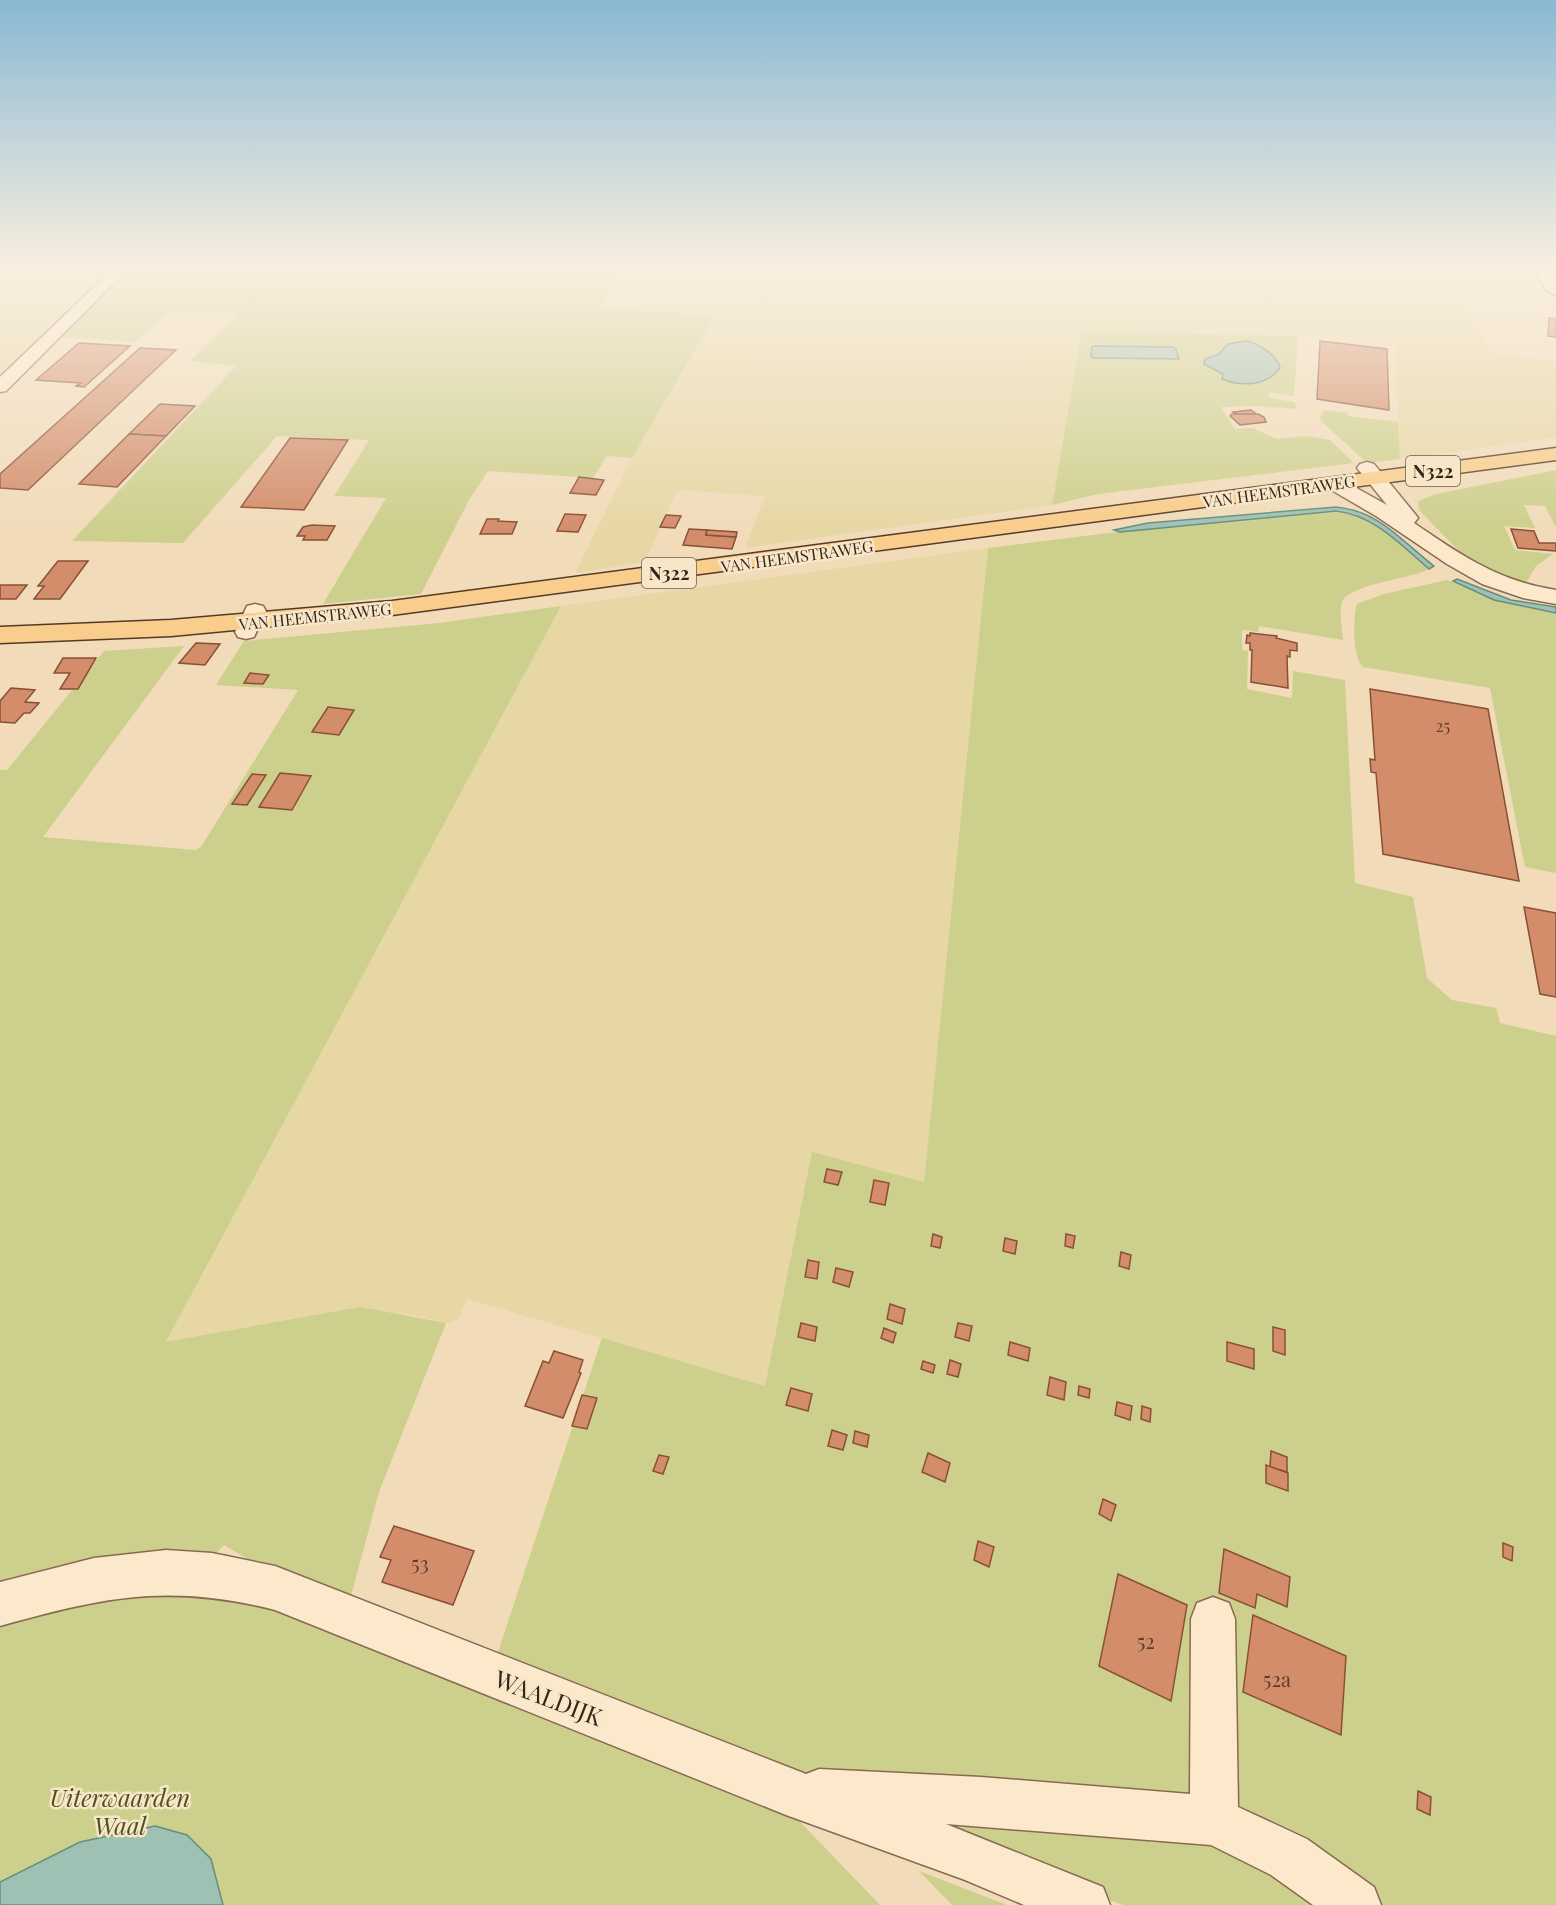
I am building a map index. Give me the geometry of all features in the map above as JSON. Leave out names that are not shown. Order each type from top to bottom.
[{"type":"main road","name":"VAN HEEMSTRAWEG","points":[[2,638],[250,622],[486,597],[1335,484],[1371,474],[1556,454]]},
{"type":"street","points":[[0,387],[32,356]]},
{"type":"street","points":[[1371,474],[1427,542]]},
{"type":"street","points":[[1335,484],[1399,522],[1458,564],[1484,578],[1533,594],[1556,597]]},
{"type":"street","name":"WAALDIJK","points":[[0,1604],[90,1580],[141,1574],[188,1572],[275,1588],[786,1791],[967,1856],[1085,1905]]},
{"type":"street","points":[[1213,1618],[1214,1821]]},
{"type":"street","points":[[786,1791],[981,1801],[1214,1821],[1289,1857],[1356,1905]]},
{"type":"shaded area","points":[[0,356],[25,356],[0,381]]},
{"type":"shaded area","points":[[691,356],[1078,356],[1052,505],[745,548],[765,496],[677,490],[645,562],[575,573],[632,458]]},
{"type":"shaded area","points":[[1178,356],[1179,359],[1095,358],[1091,357]]},
{"type":"shaded area","points":[[1214,356],[1273,356],[1280,368],[1275,374],[1261,382],[1245,384],[1222,379],[1223,374],[1204,364],[1205,359]]},
{"type":"shaded area","points":[[1395,356],[1516,356],[1556,362],[1556,437],[1400,459]]},
{"type":"shaded area","points":[[1336,507],[1365,514],[1378,521],[1434,566],[1429,569],[1386,532],[1363,518],[1336,511],[1120,532],[1114,530],[1148,523]]},
{"type":"shaded area","points":[[988,548],[924,1182],[812,1153],[765,1386],[467,1299],[458,1319],[448,1323],[406,1314],[166,1343],[561,606]]},
{"type":"shaded area","points":[[1457,579],[1511,600],[1556,607],[1556,613],[1494,600],[1453,581]]},
{"type":"shaded area","points":[[155,1826],[187,1835],[211,1859],[223,1905],[0,1905],[0,1882],[80,1842]]},
{"type":"green space","points":[[195,356],[691,356],[632,458],[607,456],[593,478],[488,471],[469,500],[421,594],[323,604],[386,498],[334,496],[369,440],[277,436],[183,543],[72,541],[236,366],[190,361]]},
{"type":"green space","points":[[1078,356],[1215,356],[1207,358],[1209,368],[1223,373],[1222,379],[1246,384],[1262,381],[1275,372],[1280,365],[1270,356],[1297,356],[1294,396],[1270,392],[1269,398],[1294,402],[1298,409],[1258,406],[1221,407],[1235,429],[1253,428],[1276,439],[1306,436],[1330,440],[1354,463],[1098,494],[1052,505]]},
{"type":"green space","points":[[1324,410],[1348,413],[1348,416],[1398,422],[1400,459],[1369,463],[1321,421],[1320,417]]},
{"type":"green space","points":[[1556,470],[1556,527],[1545,506],[1524,505],[1535,528],[1504,526],[1515,550],[1553,554],[1536,566],[1526,583],[1489,569],[1461,553],[1419,510],[1418,501],[1436,494]]},
{"type":"green space","points":[[1336,511],[1363,518],[1375,525],[1398,541],[1429,569],[1368,586],[1347,596],[1341,606],[1343,640],[1259,626],[1258,632],[1242,630],[1242,650],[1248,651],[1247,689],[1292,698],[1293,671],[1345,680],[1355,883],[1413,897],[1427,978],[1452,1000],[1496,1008],[1500,1023],[1556,1036],[1556,1905],[1123,1905],[878,1812],[491,1673],[602,1338],[765,1386],[812,1152],[924,1182],[988,548],[1141,529]]},
{"type":"green space","points":[[1447,580],[1556,613],[1556,873],[1525,867],[1490,688],[1363,667],[1359,662],[1354,637],[1357,604],[1384,594]]},
{"type":"green space","points":[[561,606],[166,1342],[360,1307],[446,1323],[379,1492],[349,1603],[263,1568],[224,1545],[207,1563],[0,1592],[0,770],[7,770],[104,651],[184,646],[43,837],[195,850],[201,847],[298,690],[216,685],[244,641],[439,623]]},
{"type":"green space","name":"Uiterwaarden Waal","points":[[133,1588],[256,1602],[782,1803],[880,1905],[0,1905],[0,1617]]},
{"type":"green space","points":[[919,1871],[1007,1905],[952,1905]]},
{"type":"building","points":[[64,356],[119,356],[84,387],[76,386],[81,383],[36,380]]},
{"type":"building","points":[[131,356],[170,356],[28,490],[0,488],[0,474]]},
{"type":"building","points":[[1319,356],[1387,356],[1389,410],[1317,399]]},
{"type":"building","points":[[160,404],[195,406],[166,436],[129,434]]},
{"type":"building","points":[[1251,410],[1255,413],[1252,415],[1240,416],[1233,412]]},
{"type":"building","points":[[1232,414],[1258,414],[1264,417],[1266,422],[1240,425],[1230,416]]},
{"type":"building","points":[[129,434],[166,436],[117,487],[79,484]]},
{"type":"building","points":[[290,438],[348,440],[304,510],[241,507]]},
{"type":"building","points":[[579,477],[604,480],[596,495],[570,493]]},
{"type":"building","points":[[565,514],[586,515],[578,532],[557,531]]},
{"type":"building","points":[[666,515],[681,516],[675,528],[660,527]]},
{"type":"building","points":[[487,519],[517,522],[512,534],[480,534]]},
{"type":"building","points":[[335,526],[327,540],[303,540],[305,536],[297,536],[303,527]]},
{"type":"building","points":[[689,529],[707,530],[706,535],[736,537],[732,549],[683,545]]},
{"type":"building","points":[[1511,529],[1534,531],[1539,543],[1556,543],[1556,551],[1518,548]]},
{"type":"building","points":[[707,530],[737,532],[736,537],[706,535]]},
{"type":"building","points":[[58,561],[88,561],[60,599],[34,599],[44,586],[38,586]]},
{"type":"building","points":[[0,585],[27,585],[16,599],[0,599]]},
{"type":"building","points":[[1250,633],[1277,636],[1276,638],[1297,643],[1297,651],[1290,650],[1290,657],[1287,656],[1288,688],[1251,682],[1252,650],[1250,650],[1250,643],[1246,643],[1247,635],[1250,636]]},
{"type":"building","points":[[196,643],[220,644],[205,665],[179,663]]},
{"type":"building","points":[[63,658],[96,658],[78,689],[60,689],[70,673],[54,673]]},
{"type":"building","points":[[250,673],[269,675],[263,684],[244,683]]},
{"type":"building","points":[[11,688],[35,690],[25,702],[39,703],[30,713],[24,713],[15,723],[0,722],[0,701]]},
{"type":"building","points":[[1370,689],[1488,709],[1519,881],[1383,854],[1376,773],[1371,772],[1370,759],[1375,760]]},
{"type":"building","points":[[328,707],[354,710],[339,735],[312,732]]},
{"type":"building","points":[[280,773],[311,776],[292,810],[259,807]]},
{"type":"building","points":[[252,774],[266,775],[247,805],[232,804]]},
{"type":"building","points":[[1524,907],[1556,913],[1556,997],[1540,994]]},
{"type":"building","points":[[827,1169],[842,1172],[838,1185],[824,1182]]},
{"type":"building","points":[[874,1180],[889,1183],[885,1205],[870,1202]]},
{"type":"building","points":[[933,1234],[942,1237],[940,1248],[931,1246]]},
{"type":"building","points":[[1066,1234],[1075,1236],[1073,1248],[1065,1246]]},
{"type":"building","points":[[1005,1238],[1017,1241],[1015,1254],[1003,1251]]},
{"type":"building","points":[[1121,1252],[1131,1255],[1129,1269],[1119,1266]]},
{"type":"building","points":[[808,1260],[819,1262],[817,1279],[805,1277]]},
{"type":"building","points":[[836,1268],[853,1272],[849,1287],[833,1282]]},
{"type":"building","points":[[890,1304],[905,1309],[902,1324],[887,1319]]},
{"type":"building","points":[[801,1323],[817,1327],[815,1341],[798,1337]]},
{"type":"building","points":[[958,1323],[972,1326],[969,1341],[955,1337]]},
{"type":"building","points":[[1273,1327],[1285,1330],[1285,1355],[1273,1351]]},
{"type":"building","points":[[884,1328],[896,1333],[893,1343],[881,1338]]},
{"type":"building","points":[[1010,1342],[1030,1348],[1028,1361],[1008,1355]]},
{"type":"building","points":[[1227,1342],[1254,1349],[1254,1369],[1227,1361]]},
{"type":"building","points":[[554,1351],[583,1360],[579,1372],[581,1373],[563,1418],[525,1406],[543,1361],[549,1363]]},
{"type":"building","points":[[950,1360],[961,1364],[958,1377],[947,1374]]},
{"type":"building","points":[[923,1361],[935,1365],[933,1373],[921,1369]]},
{"type":"building","points":[[1050,1377],[1066,1382],[1064,1400],[1047,1395]]},
{"type":"building","points":[[1079,1386],[1090,1389],[1089,1398],[1078,1395]]},
{"type":"building","points":[[791,1388],[812,1394],[808,1411],[786,1405]]},
{"type":"building","points":[[582,1395],[597,1398],[587,1429],[572,1426]]},
{"type":"building","points":[[1117,1402],[1132,1406],[1130,1420],[1115,1415]]},
{"type":"building","points":[[1142,1406],[1151,1409],[1150,1422],[1141,1419]]},
{"type":"building","points":[[832,1430],[847,1435],[843,1450],[828,1446]]},
{"type":"building","points":[[855,1431],[869,1435],[867,1447],[853,1443]]},
{"type":"building","points":[[1271,1451],[1287,1457],[1287,1472],[1270,1467]]},
{"type":"building","points":[[928,1453],[950,1463],[945,1482],[922,1472]]},
{"type":"building","points":[[659,1455],[669,1457],[663,1474],[653,1471]]},
{"type":"building","points":[[1266,1465],[1288,1473],[1288,1491],[1266,1483]]},
{"type":"building","points":[[1103,1499],[1116,1505],[1111,1521],[1099,1514]]},
{"type":"building","points":[[394,1526],[474,1551],[453,1605],[382,1582],[391,1560],[380,1557]]},
{"type":"building","points":[[978,1541],[994,1547],[989,1567],[974,1560]]},
{"type":"building","points":[[1503,1543],[1513,1547],[1512,1561],[1503,1557]]},
{"type":"building","points":[[1224,1549],[1290,1577],[1287,1607],[1257,1594],[1255,1608],[1219,1593]]},
{"type":"building","points":[[1118,1574],[1187,1605],[1171,1701],[1099,1666]]},
{"type":"building","points":[[1253,1615],[1346,1656],[1341,1735],[1243,1692]]},
{"type":"building","points":[[1418,1791],[1431,1797],[1430,1815],[1417,1809]]}]
